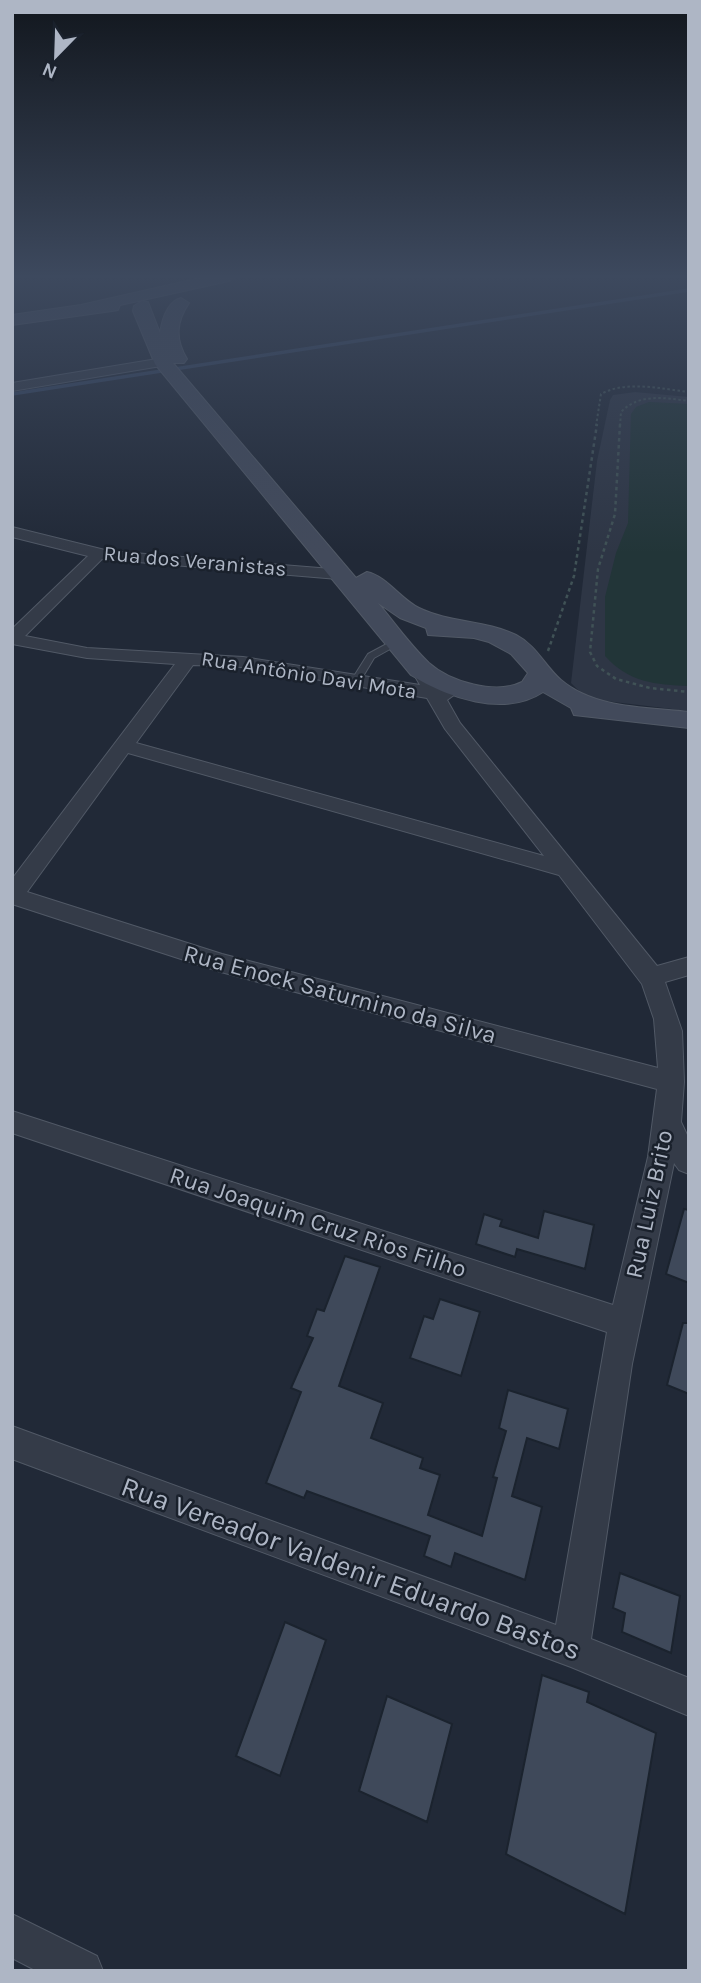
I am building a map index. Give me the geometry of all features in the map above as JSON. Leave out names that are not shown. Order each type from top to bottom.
[{"type":"main road","points":[[175,369],[338,574],[408,656],[448,685],[518,701],[689,720]]},
{"type":"main road","points":[[175,369],[395,607],[428,622],[495,636],[517,646],[561,694],[608,711]]},
{"type":"main road","points":[[408,656],[404,633],[428,622]]},
{"type":"main road","points":[[408,656],[411,642],[417,636],[434,630],[460,629]]},
{"type":"main road","points":[[488,694],[527,690],[534,686],[540,673]]},
{"type":"street","points":[[12,387],[162,369]]},
{"type":"street","name":"Rua dos Veranistas","points":[[12,532],[109,556],[338,574]]},
{"type":"street","points":[[12,639],[93,559]]},
{"type":"street","name":"Rua Antônio Davi Mota","points":[[12,639],[87,653],[243,662],[436,695],[488,694]]},
{"type":"street","name":"Rua Luiz Brito","points":[[408,656],[436,695],[452,724],[652,977],[669,1024],[671,1082],[667,1122],[624,1322],[595,1480],[571,1649]]},
{"type":"street","points":[[12,896],[189,657]]},
{"type":"street","points":[[125,746],[472,845],[566,869]]},
{"type":"street","name":"Rua Enock Saturnino da Silva","points":[[12,896],[221,963],[671,1082]]},
{"type":"street","points":[[652,977],[689,966]]},
{"type":"street","points":[[652,977],[689,986]]},
{"type":"street","name":"Rua Joaquim Cruz Rios Filho","points":[[12,1122],[624,1322]]},
{"type":"street","points":[[667,1122],[674,1140],[689,1162]]},
{"type":"street","name":"Rua Vereador Valdenir Eduardo Bastos","points":[[13,1444],[571,1649],[689,1697]]},
{"type":"street","points":[[12,1935],[82,1971]]},
{"type":"lane","points":[[356,681],[371,656],[408,656]]},
{"type":"path","points":[[540,673],[574,576],[601,394],[608,389],[625,387],[689,392]]},
{"type":"path","points":[[689,401],[646,399],[629,404],[621,412],[615,514],[598,569],[590,642],[592,660],[604,673],[650,688],[689,692]]},
{"type":"shaded area","points":[[635,392],[689,397],[689,711],[597,700],[582,694],[571,683],[597,461],[610,400],[613,395]]},
{"type":"green space","points":[[649,402],[689,404],[689,686],[665,685],[633,677],[605,656],[605,597],[616,553],[628,523],[631,414],[636,407]]},
{"type":"building","points":[[684,1209],[689,1210],[689,1283],[666,1274]]},
{"type":"building","points":[[544,1211],[594,1225],[585,1269],[517,1249],[515,1257],[476,1244],[484,1214],[502,1220],[500,1226],[538,1238]]},
{"type":"building","points":[[345,1256],[380,1267],[339,1386],[383,1403],[371,1438],[423,1458],[420,1468],[440,1475],[428,1515],[482,1536],[497,1478],[493,1477],[506,1431],[499,1428],[508,1390],[568,1409],[559,1449],[527,1438],[512,1496],[542,1507],[525,1580],[455,1553],[451,1567],[424,1556],[430,1536],[307,1491],[304,1498],[266,1483],[301,1392],[291,1388],[313,1338],[307,1336],[317,1309],[324,1311]]},
{"type":"building","points":[[440,1299],[480,1312],[461,1376],[410,1358],[424,1316],[433,1319]]},
{"type":"building","points":[[683,1323],[689,1323],[689,1394],[667,1385]]},
{"type":"building","points":[[620,1573],[680,1596],[671,1653],[622,1632],[625,1613],[613,1608]]},
{"type":"building","points":[[285,1622],[326,1640],[280,1776],[236,1756]]},
{"type":"building","points":[[542,1675],[589,1692],[587,1702],[656,1733],[625,1914],[506,1854]]},
{"type":"building","points":[[387,1696],[452,1724],[427,1822],[359,1791]]},
{"type":"waterway","points":[[12,394],[178,369]]}]
